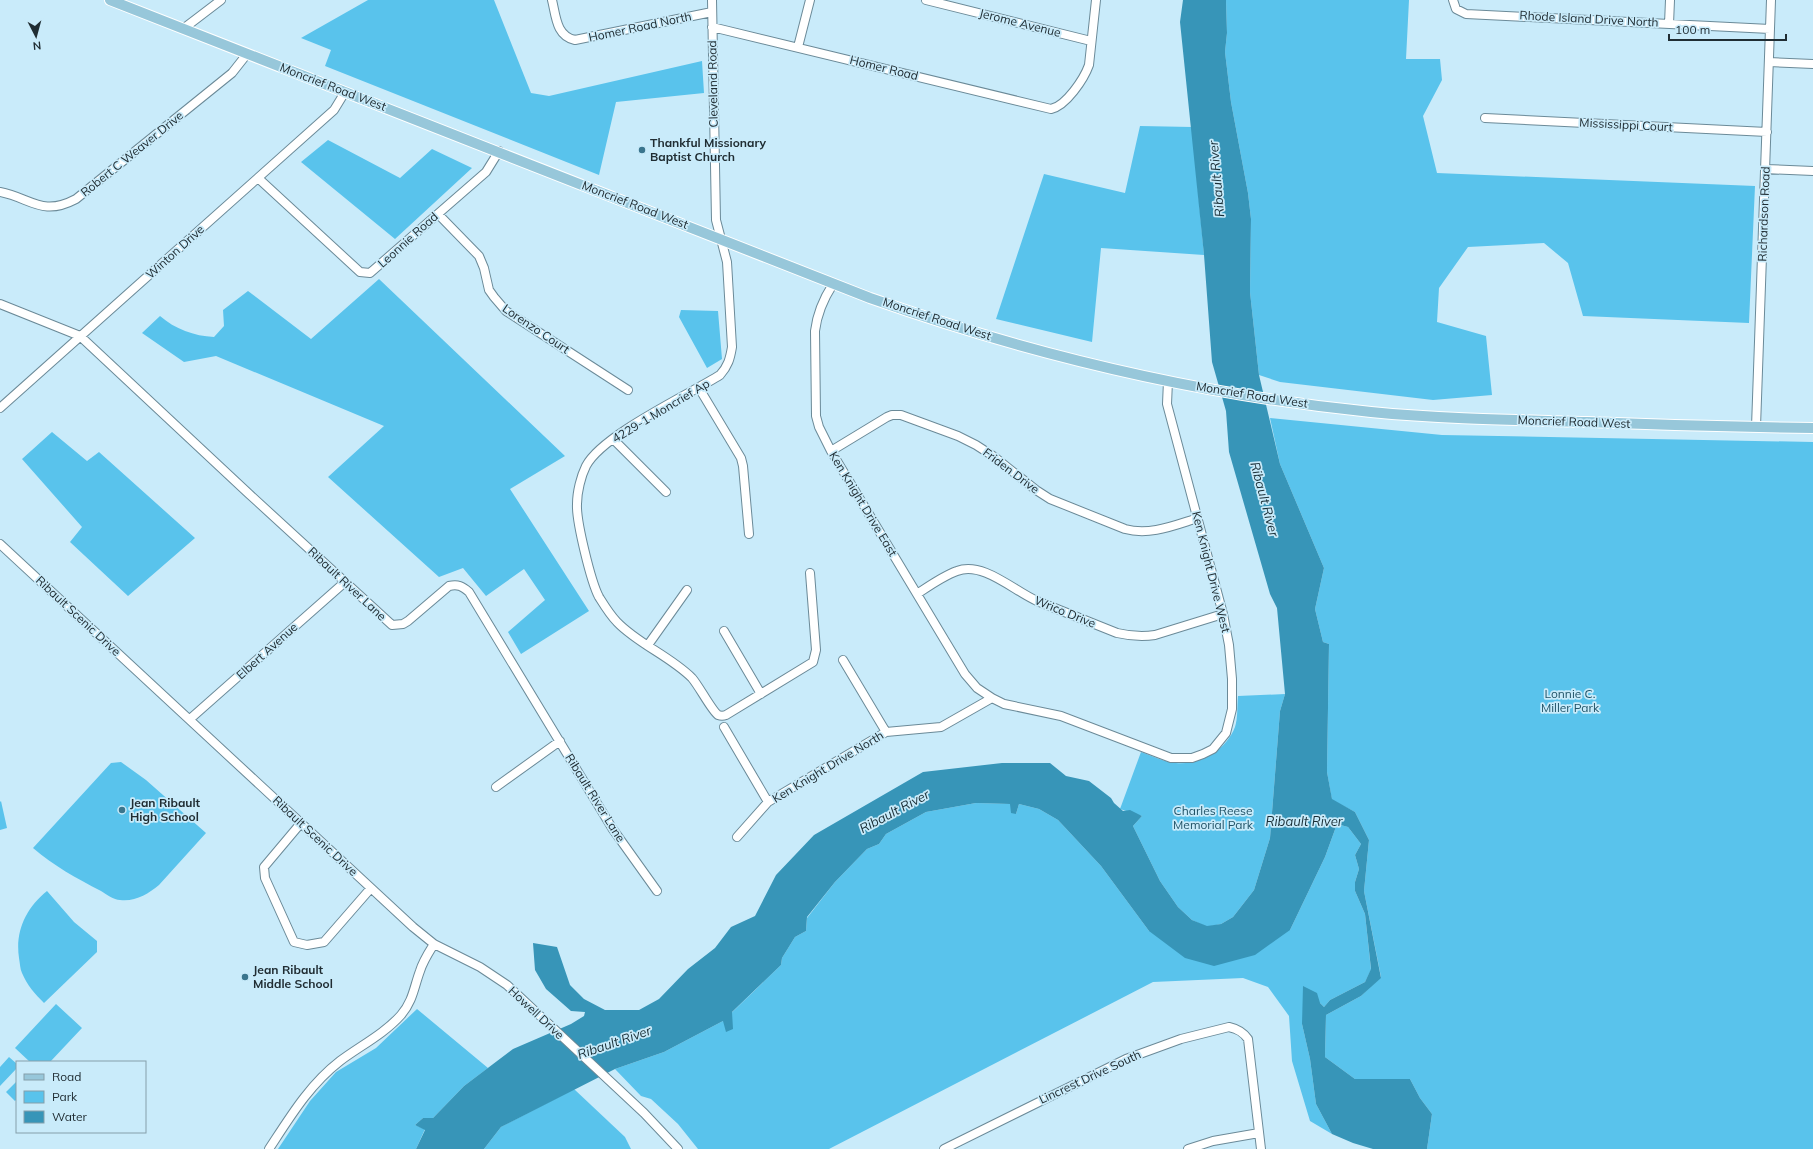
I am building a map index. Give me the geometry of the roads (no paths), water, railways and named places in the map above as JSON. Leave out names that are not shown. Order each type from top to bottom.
[{"type":"main road","name":"Moncrief Road West","points":[[110,0],[721,238],[833,284],[924,317],[1078,361],[1168,381],[1356,410],[1445,417],[1813,428]]},
{"type":"street","points":[[183,29],[221,0]]},
{"type":"street","name":"Homer Road North","points":[[552,0],[558,28],[563,35],[569,39],[582,39],[712,12]]},
{"type":"street","name":"Cleveland Road","points":[[712,0],[716,214],[721,238]]},
{"type":"street","points":[[798,46],[810,0]]},
{"type":"street","name":"Jerome Avenue","points":[[926,0],[1091,41]]},
{"type":"street","points":[[1091,41],[1096,0]]},
{"type":"street","name":"Rhode Island Drive North","points":[[1453,0],[1456,9],[1466,14],[1770,29]]},
{"type":"street","points":[[1669,24],[1670,0]]},
{"type":"street","name":"Richardson Road","points":[[1756,427],[1771,0]]},
{"type":"street","name":"Homer Road","points":[[712,27],[798,46],[1051,109],[1056,108],[1086,76],[1089,65],[1091,41]]},
{"type":"street","name":"Robert C Weaver Drive","points":[[0,192],[38,206],[47,207],[66,205],[76,199],[232,73],[247,54]]},
{"type":"street","points":[[1769,62],[1813,64]]},
{"type":"street","name":"Winton Drive","points":[[0,408],[334,110],[345,92]]},
{"type":"street","name":"Mississippi Court","points":[[1485,118],[1767,132]]},
{"type":"street","name":"Leonnie Road","points":[[258,178],[362,273],[373,272],[486,172],[499,151]]},
{"type":"street","points":[[1765,169],[1813,170]]},
{"type":"street","name":"Lorenzo Court","points":[[438,214],[479,256],[489,290],[506,311],[628,390]]},
{"type":"street","name":"4229-1 Moncrief Ap","points":[[721,238],[727,262],[732,347],[727,367],[720,375],[612,439],[590,459],[585,467],[577,496],[577,518],[594,585],[599,597],[616,621],[690,677],[700,688],[715,713],[720,716],[726,715],[761,694]]},
{"type":"street","name":"Ken Knight Drive East","points":[[833,284],[825,297],[816,321],[816,416],[821,433],[965,674],[977,688],[992,698]]},
{"type":"street","points":[[0,304],[80,336]]},
{"type":"street","name":"Ribault River Lane","points":[[80,336],[387,622],[397,625],[408,621],[449,586],[456,585],[463,587],[469,592],[612,828],[657,891]]},
{"type":"street","name":"Ken Knight Drive West","points":[[992,698],[1004,704],[1061,716],[1171,758],[1192,758],[1203,754],[1213,749],[1226,733],[1231,718],[1232,679],[1229,645],[1223,614],[1167,404],[1168,381]]},
{"type":"street","points":[[699,388],[740,458],[743,466],[749,534]]},
{"type":"street","name":"Friden Drive","points":[[831,451],[887,417],[901,414],[958,436],[976,445],[1046,496],[1069,507],[1125,529],[1133,531],[1151,531],[1198,518]]},
{"type":"street","points":[[612,439],[666,492]]},
{"type":"street","name":"Ribault Scenic Drive","points":[[0,544],[371,888],[434,944]]},
{"type":"street","name":"Wrico Drive","points":[[917,594],[956,571],[970,568],[984,571],[1031,599],[1117,633],[1126,635],[1145,636],[1155,634],[1223,614]]},
{"type":"street","points":[[724,631],[761,694],[809,665],[816,657],[810,573]]},
{"type":"street","name":"Elbert Avenue","points":[[190,719],[345,582]]},
{"type":"street","points":[[648,645],[687,590]]},
{"type":"street","points":[[842,660],[886,732]]},
{"type":"street","name":"Ken Knight Drive North","points":[[737,837],[768,802],[886,732],[941,727],[992,698]]},
{"type":"street","points":[[724,727],[768,802]]},
{"type":"street","points":[[496,787],[560,741]]},
{"type":"street","points":[[301,823],[264,867],[266,878],[294,942],[307,945],[324,942],[371,888]]},
{"type":"street","points":[[269,1149],[300,1102],[314,1085],[340,1062],[386,1029],[400,1016],[409,1004],[416,988],[420,971],[434,944]]},
{"type":"street","name":"Howell Drive","points":[[434,944],[493,975],[520,998],[644,1113],[678,1149]]},
{"type":"street","name":"Lincrest Drive South","points":[[944,1149],[1126,1059],[1155,1047],[1223,1028],[1236,1028],[1248,1039],[1259,1133]]},
{"type":"street","points":[[1188,1149],[1213,1141],[1259,1133],[1261,1149]]},
{"type":"water","name":"Ribault River","points":[[1183,0],[1226,0],[1227,33],[1225,52],[1231,102],[1248,193],[1251,219],[1250,292],[1259,375],[1280,464],[1324,568],[1315,609],[1323,642],[1329,644],[1327,772],[1332,799],[1355,812],[1369,840],[1364,891],[1381,978],[1361,996],[1326,1015],[1325,1057],[1355,1079],[1410,1079],[1420,1098],[1432,1114],[1427,1149],[1373,1149],[1353,1143],[1332,1134],[1316,1104],[1310,1059],[1302,1024],[1303,986],[1317,993],[1320,1003],[1324,1007],[1330,1000],[1365,982],[1371,969],[1365,914],[1355,891],[1355,882],[1359,869],[1355,855],[1361,844],[1348,827],[1337,824],[1325,857],[1290,930],[1255,955],[1214,966],[1185,958],[1149,931],[1101,866],[1058,820],[1039,809],[1019,804],[1016,814],[1011,813],[1010,804],[976,803],[926,812],[886,834],[879,844],[867,849],[835,882],[807,917],[806,931],[795,937],[782,958],[781,965],[732,1012],[733,1029],[726,1032],[723,1021],[664,1052],[615,1069],[501,1127],[484,1149],[416,1149],[425,1130],[415,1125],[423,1118],[433,1118],[464,1086],[513,1049],[571,1024],[584,1016],[585,1012],[571,1011],[546,989],[535,970],[533,943],[557,947],[570,985],[584,999],[605,1010],[639,1010],[659,999],[688,969],[715,948],[731,927],[755,916],[776,875],[814,835],[923,772],[1002,763],[1050,763],[1066,776],[1089,781],[1111,798],[1123,811],[1130,810],[1142,816],[1133,826],[1160,881],[1178,907],[1192,920],[1207,926],[1221,924],[1233,917],[1254,890],[1270,838],[1280,711],[1285,694],[1277,608],[1270,594],[1229,452],[1226,411],[1212,362],[1204,255],[1180,22]]},
{"type":"place","name":"Thankful Missionary Baptist Church","points":[[642,150]]},
{"type":"place","name":"Jean Ribault High School","points":[[122,810]]},
{"type":"place","name":"Jean Ribault Middle School","points":[[245,977]]},
{"type":"park label","name":"Lonnie C. Miller Park","points":[[1570,701]]},
{"type":"park label","name":"Charles Reese Memorial Park","points":[[1213,818]]}]
